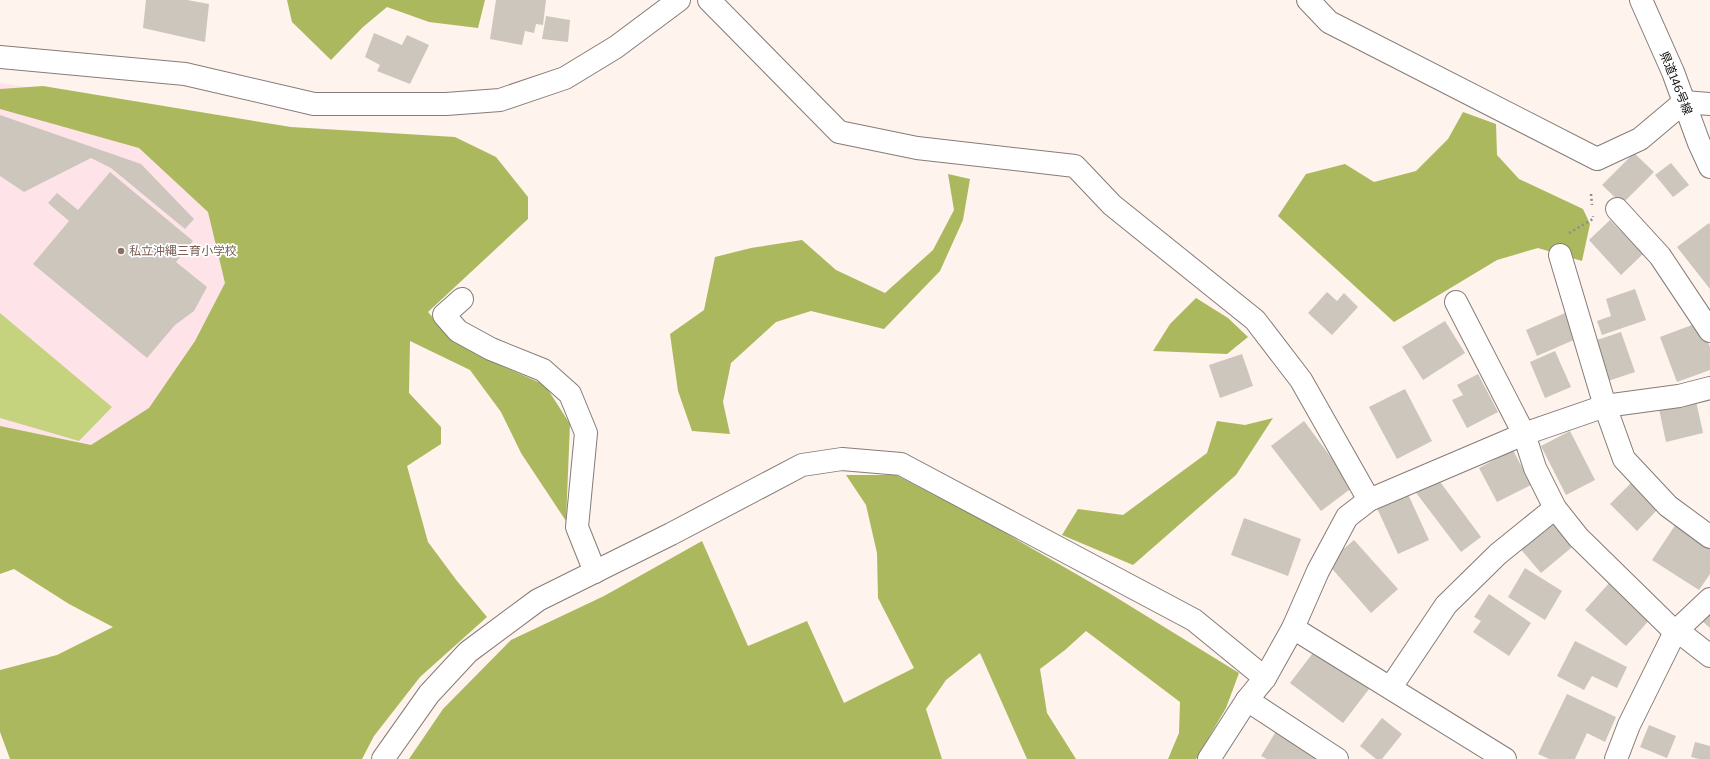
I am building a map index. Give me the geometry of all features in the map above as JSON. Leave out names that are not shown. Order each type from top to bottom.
[{"type":"street","points":[[0,57],[186,74],[314,104],[446,104],[500,100],[565,78],[616,47],[679,0]]},
{"type":"street","points":[[709,0],[839,132],[917,148],[1075,166],[1112,205],[1255,320],[1301,380],[1369,500]]},
{"type":"street","points":[[1308,0],[1329,22],[1597,160],[1640,139],[1684,102],[1710,104]]},
{"type":"street","name":"県道146号線","points":[[1641,0],[1710,167]]},
{"type":"street","points":[[1617,209],[1660,256],[1710,331]]},
{"type":"street","points":[[1560,255],[1605,406],[1624,459],[1668,506],[1710,537]]},
{"type":"street","points":[[462,299],[444,315],[458,331],[491,350],[543,370],[570,394],[586,433],[577,527],[594,572]]},
{"type":"street","points":[[1456,302],[1524,434],[1535,468],[1555,508],[1578,537],[1676,632],[1683,635],[1710,656]]},
{"type":"street","points":[[1209,759],[1247,700],[1265,678],[1293,628],[1318,571],[1347,517],[1369,500],[1524,434],[1605,406],[1679,396],[1710,388]]},
{"type":"street","points":[[383,759],[429,694],[468,652],[538,600],[802,465],[842,459],[900,464],[1194,620],[1265,678]]},
{"type":"street","points":[[1391,687],[1446,605],[1498,554],[1555,508]]},
{"type":"street","points":[[1616,759],[1629,725],[1676,632],[1710,599]]},
{"type":"street","points":[[1293,628],[1391,687],[1505,759]]},
{"type":"street","points":[[1247,700],[1337,759]]},
{"type":"shaded area","name":"私立沖縄三育小学校","points":[[0,83],[137,103],[238,209],[247,292],[163,407],[95,451],[0,429]]},
{"type":"green space","points":[[287,0],[485,0],[478,28],[429,22],[387,7],[363,27],[331,60],[292,22]]},
{"type":"green space","points":[[43,86],[291,127],[455,137],[496,157],[528,197],[528,219],[428,312],[447,333],[491,361],[545,385],[570,424],[566,521],[521,453],[501,412],[470,370],[410,341],[409,393],[441,427],[441,444],[407,466],[428,542],[457,581],[487,617],[420,677],[374,736],[362,759],[10,759],[0,732],[0,670],[57,655],[113,627],[69,604],[14,569],[0,574],[0,426],[91,445],[149,408],[195,341],[225,283],[208,212],[139,148],[0,109],[0,89]]},
{"type":"green space","points":[[1463,112],[1496,124],[1497,155],[1519,179],[1583,209],[1590,224],[1582,261],[1538,248],[1497,260],[1394,322],[1278,216],[1306,174],[1345,164],[1374,182],[1416,171],[1448,139]]},
{"type":"green space","points":[[948,174],[970,179],[963,220],[940,271],[884,329],[811,311],[776,322],[731,363],[723,402],[730,434],[692,431],[678,391],[670,334],[704,310],[715,257],[751,248],[802,240],[836,270],[885,293],[933,250],[954,210]]},
{"type":"green space","points":[[1196,298],[1228,318],[1248,337],[1227,354],[1153,351],[1170,324]]},
{"type":"green space","points":[[0,313],[112,407],[79,441],[0,418]]},
{"type":"green space","points":[[1273,418],[1236,475],[1133,565],[1062,535],[1078,509],[1123,515],[1207,453],[1217,421],[1245,425]]},
{"type":"green space","points":[[846,475],[896,475],[986,522],[1109,593],[1239,673],[1226,708],[1196,759],[1168,759],[1179,733],[1180,702],[1086,631],[1065,650],[1040,669],[1047,713],[1076,759],[1027,759],[980,653],[946,680],[926,709],[942,759],[409,759],[443,709],[511,640],[604,596],[702,541],[748,646],[807,621],[844,703],[914,668],[878,598],[877,553],[866,505]]},
{"type":"building","points":[[146,0],[187,0],[209,4],[205,42],[143,28]]},
{"type":"building","points":[[496,0],[546,0],[543,25],[536,24],[534,33],[525,31],[522,45],[490,39]]},
{"type":"building","points":[[546,16],[570,20],[568,42],[542,39]]},
{"type":"building","points":[[374,33],[402,45],[407,35],[429,45],[410,84],[377,71],[380,65],[365,57]]},
{"type":"building","points":[[0,115],[141,164],[194,219],[185,229],[111,168],[91,158],[24,192],[0,176]]},
{"type":"building","points":[[1634,153],[1654,172],[1622,204],[1602,185]]},
{"type":"building","points":[[1671,163],[1689,185],[1673,197],[1655,175]]},
{"type":"building","points":[[110,172],[193,241],[176,262],[207,287],[194,311],[175,325],[147,358],[33,264],[69,221],[48,203],[57,193],[78,210]]},
{"type":"building","points":[[1610,220],[1643,254],[1621,275],[1589,240]]},
{"type":"building","points":[[1709,223],[1710,225],[1710,289],[1677,247]]},
{"type":"building","points":[[1635,289],[1646,320],[1602,335],[1597,321],[1611,316],[1606,299]]},
{"type":"building","points":[[1327,292],[1337,301],[1344,293],[1358,307],[1332,335],[1308,313]]},
{"type":"building","points":[[1565,313],[1576,339],[1537,356],[1526,330]]},
{"type":"building","points":[[1445,321],[1465,353],[1423,380],[1402,347]]},
{"type":"building","points":[[1700,322],[1710,347],[1710,370],[1677,382],[1660,337]]},
{"type":"building","points":[[1621,332],[1635,372],[1608,381],[1594,341]]},
{"type":"building","points":[[1555,351],[1571,387],[1545,398],[1530,362]]},
{"type":"building","points":[[1242,354],[1253,386],[1220,398],[1209,365]]},
{"type":"building","points":[[1478,374],[1498,412],[1467,428],[1452,400],[1463,395],[1457,385]]},
{"type":"building","points":[[1405,389],[1432,441],[1397,459],[1369,407]]},
{"type":"building","points":[[1696,401],[1703,433],[1666,442],[1659,409]]},
{"type":"building","points":[[1304,421],[1353,487],[1321,511],[1271,446]]},
{"type":"building","points":[[1570,431],[1595,480],[1566,495],[1541,446]]},
{"type":"building","points":[[1513,450],[1531,485],[1497,502],[1479,468]]},
{"type":"building","points":[[1435,475],[1481,537],[1461,552],[1414,490]]},
{"type":"building","points":[[1631,483],[1658,509],[1637,531],[1610,504]]},
{"type":"building","points":[[1407,492],[1429,540],[1398,554],[1376,506]]},
{"type":"building","points":[[1553,516],[1577,543],[1541,573],[1518,546]]},
{"type":"building","points":[[1244,518],[1301,539],[1288,576],[1231,555]]},
{"type":"building","points":[[1676,524],[1710,547],[1710,574],[1699,590],[1652,560]]},
{"type":"building","points":[[1354,540],[1398,589],[1371,613],[1327,563]]},
{"type":"building","points":[[1525,568],[1562,591],[1545,620],[1508,597]]},
{"type":"building","points":[[1611,581],[1652,617],[1626,646],[1585,610]]},
{"type":"building","points":[[1489,594],[1531,623],[1509,656],[1473,632],[1481,621],[1474,617]]},
{"type":"building","points":[[1710,612],[1710,628],[1702,621]]},
{"type":"building","points":[[1575,641],[1627,667],[1617,688],[1592,676],[1584,690],[1557,676]]},
{"type":"building","points":[[1316,649],[1369,689],[1343,723],[1290,683]]},
{"type":"building","points":[[1567,694],[1616,717],[1605,742],[1587,733],[1575,759],[1549,759],[1538,754]]},
{"type":"building","points":[[1382,718],[1402,734],[1382,759],[1376,759],[1360,746]]},
{"type":"building","points":[[1649,725],[1676,736],[1667,758],[1640,747]]},
{"type":"building","points":[[1278,728],[1320,752],[1316,759],[1267,759],[1261,756]]},
{"type":"building","points":[[1695,742],[1710,746],[1710,759],[1691,757]]},
{"type":"place","name":"私立沖縄三育小学校","points":[[121,251]]}]
